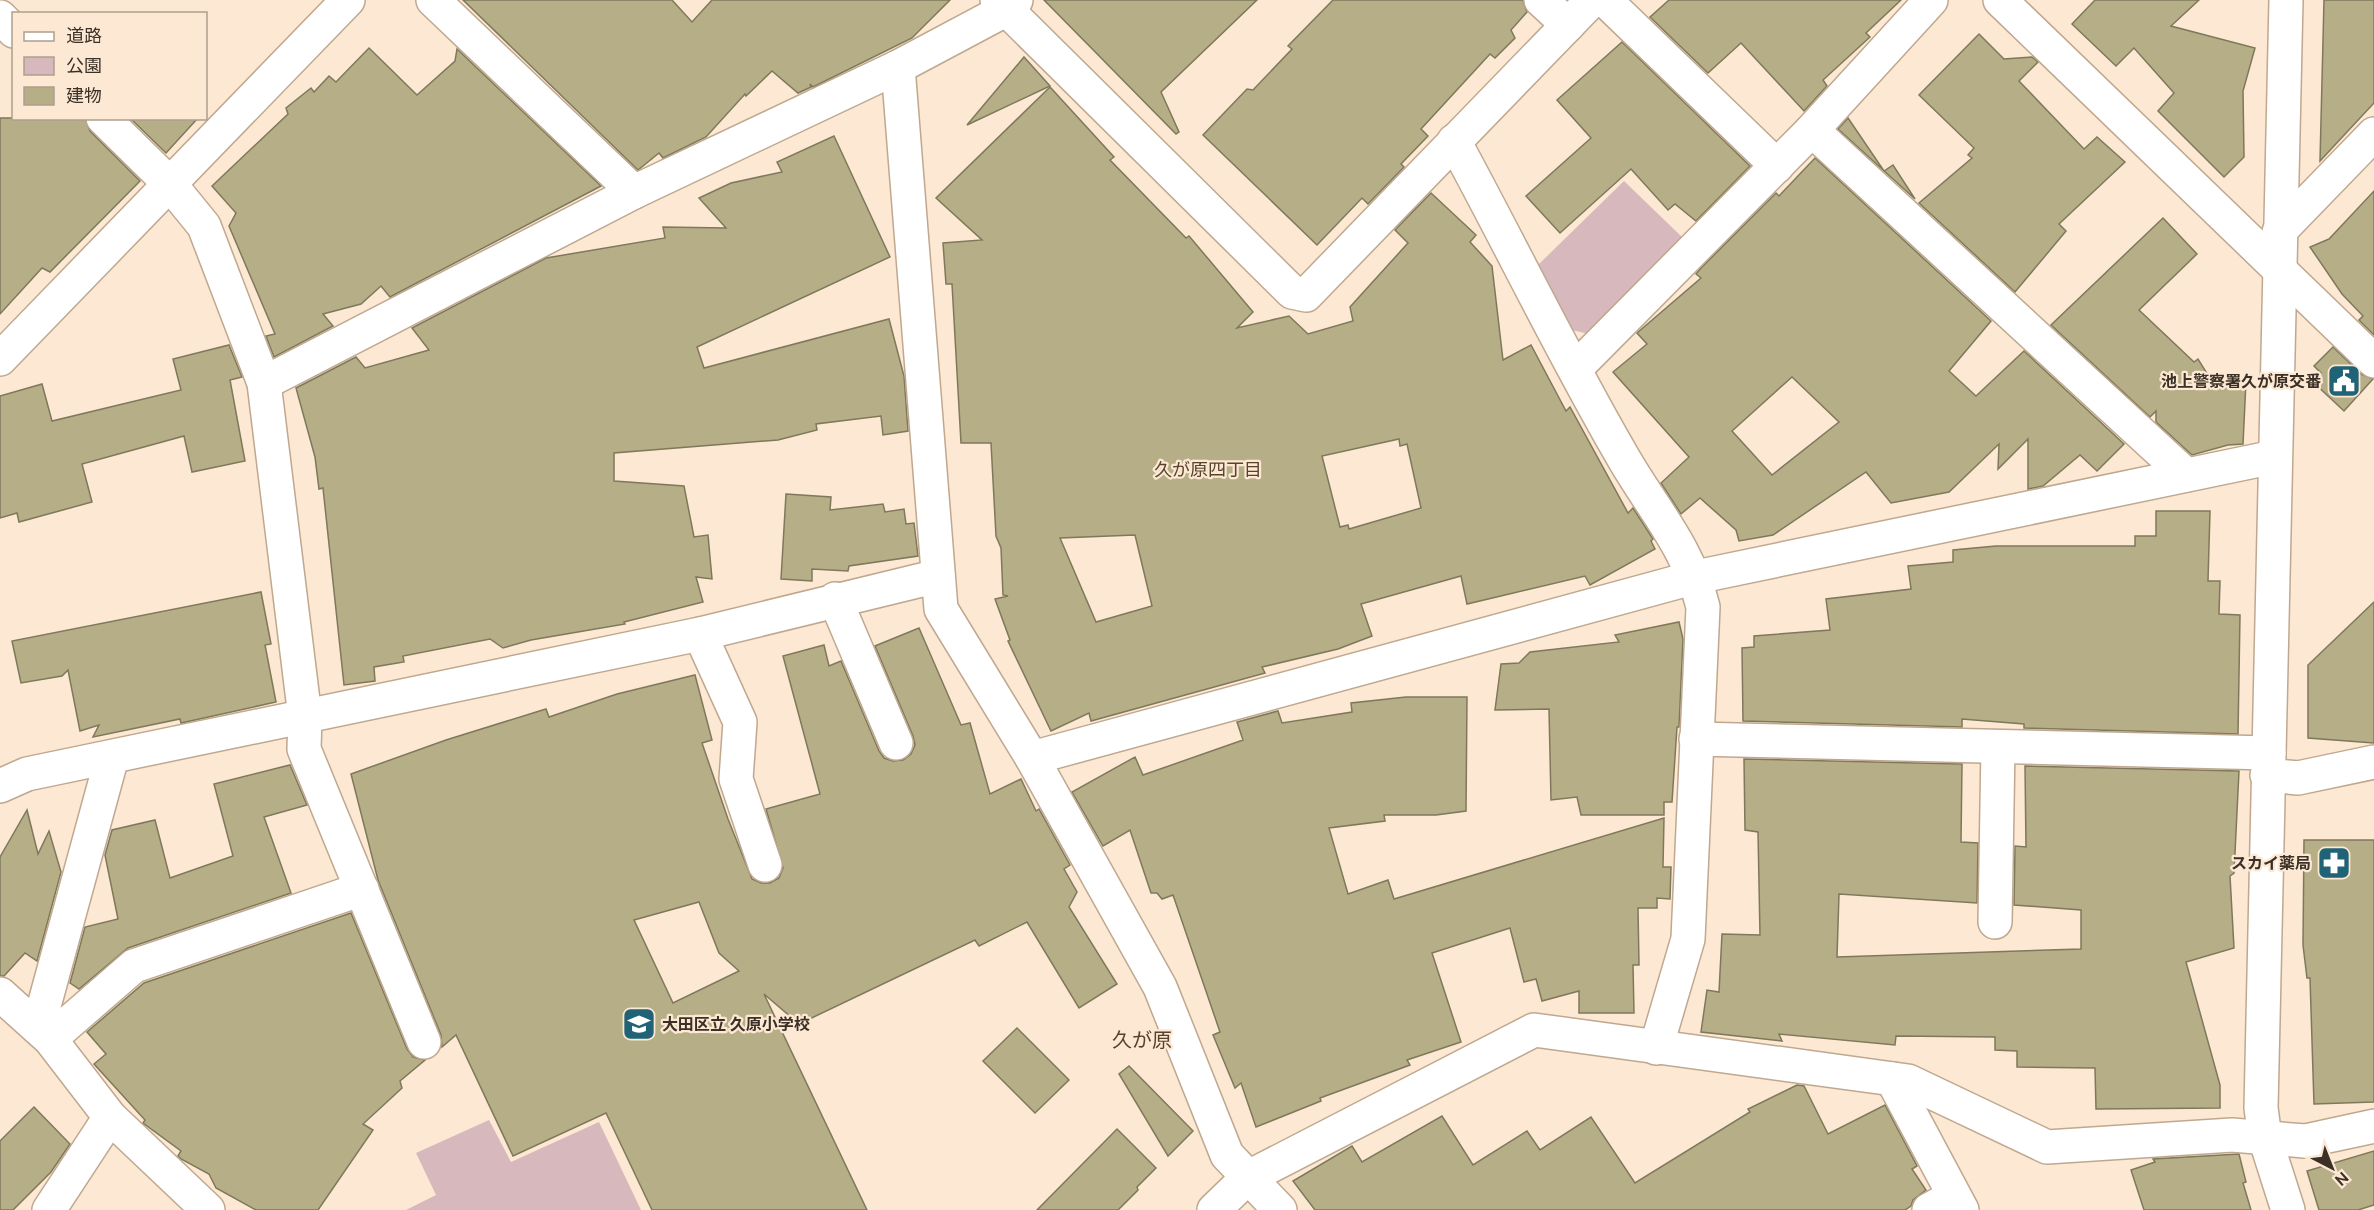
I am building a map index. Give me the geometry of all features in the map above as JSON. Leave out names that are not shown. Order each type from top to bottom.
[{"type":"street","points":[[0,359],[348,0]]},
{"type":"street","points":[[433,0],[634,192]]},
{"type":"street","points":[[1541,0],[1568,25]]},
{"type":"street","points":[[264,383],[634,192],[897,67],[1007,3],[1292,292],[1306,295],[1592,0]]},
{"type":"street","points":[[1605,0],[1777,166]]},
{"type":"street","points":[[1575,369],[1812,130],[1931,0]]},
{"type":"street","points":[[2000,0],[2374,361]]},
{"type":"street","points":[[2286,0],[2278,269],[2261,1108],[2265,1138],[2288,1210]]},
{"type":"street","points":[[0,17],[12,29]]},
{"type":"street","points":[[897,67],[941,609],[1032,758],[1160,987],[1227,1155],[1247,1178],[1281,1210]]},
{"type":"street","points":[[105,120],[169,183],[204,226],[264,383],[305,717],[304,749],[424,1042]]},
{"type":"street","points":[[1812,130],[2186,475]]},
{"type":"street","points":[[2279,232],[2374,134]]},
{"type":"street","points":[[1454,141],[1620,453],[1686,556],[1696,577],[1703,607],[1689,939],[1656,1048]]},
{"type":"street","points":[[1032,758],[1696,577],[2274,457]]},
{"type":"street","points":[[0,786],[27,774],[700,634],[836,599],[938,576]]},
{"type":"street","points":[[836,599],[896,743]]},
{"type":"street","points":[[700,634],[740,722],[736,779],[765,865]]},
{"type":"street","points":[[1696,739],[1998,747],[2268,764],[2298,778],[2374,762]]},
{"type":"street","points":[[1995,922],[1998,747]]},
{"type":"street","points":[[44,1034],[112,757]]},
{"type":"street","points":[[44,1034],[134,966],[362,889]]},
{"type":"street","points":[[0,994],[44,1034],[110,1117],[208,1210]]},
{"type":"street","points":[[1214,1210],[1247,1178],[1534,1030],[1908,1081],[2047,1147],[2232,1135],[2305,1141],[2374,1126]]},
{"type":"street","points":[[1892,1079],[1949,1205]]},
{"type":"street","points":[[50,1210],[110,1117]]},
{"type":"green space","points":[[1624,181],[1683,238],[1589,334],[1572,330],[1538,265]]},
{"type":"green space","points":[[489,1120],[511,1162],[599,1122],[641,1210],[406,1210],[436,1195],[416,1153]]},
{"type":"building","points":[[463,0],[672,0],[692,22],[712,0],[950,0],[912,38],[813,87],[810,84],[811,87],[798,93],[772,71],[746,96],[745,94],[706,137],[663,158],[659,153],[638,170]]},
{"type":"building","points":[[1044,0],[1257,0],[1161,92],[1179,132],[1176,134]]},
{"type":"building","points":[[1333,0],[1523,0],[1527,12],[1511,30],[1515,38],[1495,58],[1490,54],[1421,129],[1428,136],[1401,164],[1404,167],[1368,204],[1362,198],[1317,245],[1203,135],[1247,89],[1253,90],[1292,49],[1288,46]]},
{"type":"building","points":[[1669,0],[1901,0],[1866,33],[1870,37],[1823,80],[1827,86],[1804,111],[1741,43],[1708,73],[1650,17]]},
{"type":"building","points":[[2095,0],[2199,0],[2171,26],[2255,48],[2243,91],[2244,157],[2224,177],[2158,111],[2174,93],[2134,48],[2116,66],[2072,24]]},
{"type":"building","points":[[2324,0],[2374,0],[2374,103],[2320,161]]},
{"type":"building","points":[[1979,34],[2004,59],[2032,57],[2038,62],[2019,81],[2084,149],[2097,137],[2125,162],[2059,224],[2066,231],[2015,292],[1919,203],[1972,158],[1968,155],[1974,148],[1919,95]]},
{"type":"building","points":[[1622,42],[1750,166],[1696,221],[1675,204],[1668,210],[1631,169],[1560,233],[1526,196],[1591,138],[1557,100]]},
{"type":"building","points":[[369,48],[417,95],[455,61],[457,49],[601,186],[390,297],[381,286],[361,304],[323,314],[333,326],[274,357],[266,336],[275,334],[229,226],[236,213],[212,186],[288,114],[286,108],[311,88],[314,92],[329,76],[336,82]]},
{"type":"building","points":[[1024,57],[1050,86],[967,125]]},
{"type":"building","points":[[1050,87],[1114,157],[1110,160],[1186,238],[1189,236],[1253,312],[1237,328],[1289,316],[1308,334],[1353,321],[1350,307],[1408,243],[1395,230],[1431,193],[1476,235],[1470,242],[1492,266],[1503,360],[1531,345],[1566,411],[1570,407],[1628,513],[1633,508],[1653,539],[1651,541],[1655,549],[1590,585],[1585,576],[1467,604],[1461,576],[1361,604],[1372,636],[1338,649],[1262,667],[1265,673],[1091,721],[1089,713],[1051,731],[1008,641],[1010,640],[995,599],[1008,596],[1003,595],[1001,548],[996,536],[991,443],[961,443],[952,284],[946,284],[943,243],[982,240],[936,198]],"holes":[[[1399,439],[1400,446],[1407,444],[1421,508],[1349,529],[1348,525],[1340,527],[1322,456]],[[1135,535],[1152,606],[1096,622],[1060,538]]]},
{"type":"building","points":[[0,118],[86,120],[90,131],[140,181],[50,272],[42,268],[0,314]]},
{"type":"building","points":[[1848,118],[1884,171],[1838,129]]},
{"type":"building","points":[[132,120],[196,120],[166,153]]},
{"type":"building","points":[[834,136],[890,257],[697,347],[704,368],[889,319],[904,376],[908,431],[883,435],[881,416],[816,424],[817,430],[778,440],[614,453],[614,481],[684,486],[694,537],[708,535],[712,579],[696,577],[703,602],[624,622],[625,624],[531,640],[503,648],[490,639],[403,656],[404,662],[374,667],[375,681],[344,685],[323,488],[319,489],[315,457],[296,388],[356,357],[365,368],[429,350],[412,328],[546,258],[665,238],[663,227],[726,228],[699,198],[731,183],[782,172],[777,162]]},
{"type":"building","points":[[1815,158],[1991,321],[1949,371],[1976,396],[2024,351],[2124,444],[2097,471],[2080,455],[2043,486],[2028,489],[2028,439],[1998,469],[1999,444],[1949,492],[1891,503],[1866,472],[1773,535],[1739,541],[1736,530],[1700,498],[1681,514],[1661,483],[1689,457],[1613,372],[1647,344],[1637,333],[1701,278],[1696,274],[1702,267],[1776,193],[1779,196]],"holes":[[[1792,377],[1839,422],[1772,475],[1732,431]]]},
{"type":"building","points":[[1893,165],[1915,199],[1884,171]]},
{"type":"building","points":[[2374,191],[2374,335],[2359,320],[2363,316],[2342,294],[2310,247],[2329,239]]},
{"type":"building","points":[[2163,218],[2197,254],[2139,310],[2194,362],[2198,359],[2211,380],[2246,381],[2243,444],[2228,445],[2192,455],[2156,422],[2156,411],[2150,417],[2051,325]]},
{"type":"building","points":[[229,345],[242,377],[230,380],[245,461],[192,472],[184,436],[82,464],[92,502],[19,522],[17,513],[0,518],[0,396],[42,384],[52,421],[181,390],[173,359]]},
{"type":"building","points":[[2333,347],[2361,374],[2373,379],[2344,411],[2312,381],[2321,373],[2314,366]]},
{"type":"building","points":[[786,494],[831,497],[830,510],[883,504],[885,512],[904,509],[906,524],[914,523],[918,556],[849,566],[848,571],[812,569],[812,581],[781,579]]},
{"type":"building","points":[[2156,511],[2210,511],[2208,581],[2220,581],[2219,614],[2240,615],[2238,734],[2024,728],[2024,724],[1962,719],[1962,727],[1743,721],[1742,648],[1754,647],[1754,636],[1830,630],[1826,599],[1911,589],[1908,566],[1953,562],[1953,550],[1996,546],[2135,546],[2135,536],[2156,536]]},
{"type":"building","points":[[261,592],[271,644],[265,645],[276,702],[181,723],[180,719],[93,737],[99,725],[80,731],[68,670],[62,676],[21,683],[12,641]]},
{"type":"building","points":[[2374,602],[2374,743],[2308,738],[2308,665]]},
{"type":"building","points":[[1679,622],[1683,639],[1679,727],[1677,727],[1672,802],[1664,802],[1664,815],[1581,815],[1577,797],[1551,800],[1549,709],[1495,710],[1501,664],[1519,663],[1530,652],[1619,642],[1615,635]]},
{"type":"building","points":[[919,628],[961,725],[970,723],[990,794],[1021,779],[1036,811],[1039,809],[1070,865],[1064,869],[1077,892],[1069,907],[1117,984],[1079,1008],[1027,922],[979,946],[975,940],[799,1024],[764,994],[867,1210],[652,1210],[606,1113],[513,1156],[456,1035],[442,1047],[441,1035],[378,880],[351,774],[446,740],[546,709],[549,717],[617,694],[695,675],[712,740],[702,743],[728,819],[752,879],[761,883],[770,883],[779,878],[783,868],[766,809],[820,794],[783,656],[824,645],[829,666],[841,661],[879,751],[884,758],[893,761],[903,760],[911,754],[915,745],[913,736],[875,646]],"holes":[[[699,902],[719,953],[739,971],[673,1003],[634,920]]]},
{"type":"building","points":[[1406,697],[1467,697],[1466,811],[1436,815],[1384,815],[1385,821],[1329,828],[1348,894],[1388,880],[1394,899],[1664,818],[1663,867],[1671,867],[1670,899],[1657,898],[1657,908],[1638,908],[1639,965],[1633,965],[1634,1013],[1579,1013],[1579,991],[1542,1001],[1536,979],[1524,982],[1510,928],[1432,953],[1461,1042],[1407,1060],[1410,1065],[1320,1098],[1321,1101],[1256,1127],[1241,1083],[1235,1088],[1213,1035],[1220,1032],[1173,895],[1162,899],[1157,893],[1151,893],[1130,830],[1103,846],[1072,792],[1135,757],[1143,775],[1243,740],[1237,722],[1278,711],[1282,723],[1352,712],[1351,703]]},
{"type":"building","points":[[1744,759],[1962,764],[1961,842],[1978,843],[1977,903],[1839,894],[1837,957],[2081,949],[2081,910],[2014,905],[2015,846],[2026,847],[2025,766],[2239,771],[2234,873],[2230,876],[2234,948],[2186,962],[2220,1085],[2220,1108],[2096,1109],[2095,1068],[2017,1067],[2017,1051],[1995,1050],[1995,1037],[1896,1036],[1895,1045],[1779,1034],[1782,1041],[1701,1032],[1707,990],[1719,992],[1722,934],[1760,935],[1758,832],[1745,830]]},
{"type":"building","points":[[290,765],[307,805],[264,817],[291,893],[128,948],[79,989],[70,983],[85,927],[118,919],[105,855],[112,830],[155,820],[170,878],[233,856],[214,784]]},
{"type":"building","points":[[27,810],[38,854],[49,831],[61,872],[37,961],[25,953],[4,976],[0,976],[0,857]]},
{"type":"building","points":[[2304,840],[2374,840],[2374,1102],[2314,1104],[2310,978],[2307,978],[2303,945]]},
{"type":"building","points":[[351,913],[407,1049],[413,1057],[425,1060],[400,1081],[402,1088],[363,1124],[373,1130],[318,1210],[256,1210],[216,1188],[209,1174],[181,1159],[178,1156],[181,1151],[143,1123],[145,1120],[94,1064],[106,1054],[87,1032],[144,983]]},
{"type":"building","points":[[1017,1028],[1069,1080],[1035,1113],[983,1061]]},
{"type":"building","points":[[1129,1066],[1193,1131],[1168,1156],[1119,1074]]},
{"type":"building","points":[[1797,1085],[1804,1086],[1828,1134],[1885,1105],[1917,1166],[1912,1169],[1926,1190],[1905,1210],[1315,1210],[1293,1181],[1352,1146],[1362,1162],[1442,1116],[1473,1165],[1527,1131],[1540,1150],[1591,1117],[1635,1183],[1750,1112],[1748,1109]]},
{"type":"building","points":[[34,1107],[70,1144],[51,1172],[13,1210],[0,1210],[0,1141]]},
{"type":"building","points":[[1117,1129],[1156,1168],[1137,1187],[1138,1190],[1118,1210],[1037,1210]]},
{"type":"building","points":[[2374,1151],[2374,1205],[2358,1210],[2319,1210],[2307,1171]]},
{"type":"building","points":[[2239,1154],[2246,1182],[2243,1183],[2251,1210],[2144,1210],[2131,1170],[2155,1162],[2153,1159]]},
{"type":"place","name":"池上警察署久が原交番","points":[[2344,381]]},
{"type":"place","name":"スカイ薬局","points":[[2334,863]]},
{"type":"place","name":"大田区立 久原小学校","points":[[639,1024]]},
{"type":"district","name":"久が原四丁目","points":[[1208,469]]},
{"type":"district","name":"久が原","points":[[1142,1039]]}]
